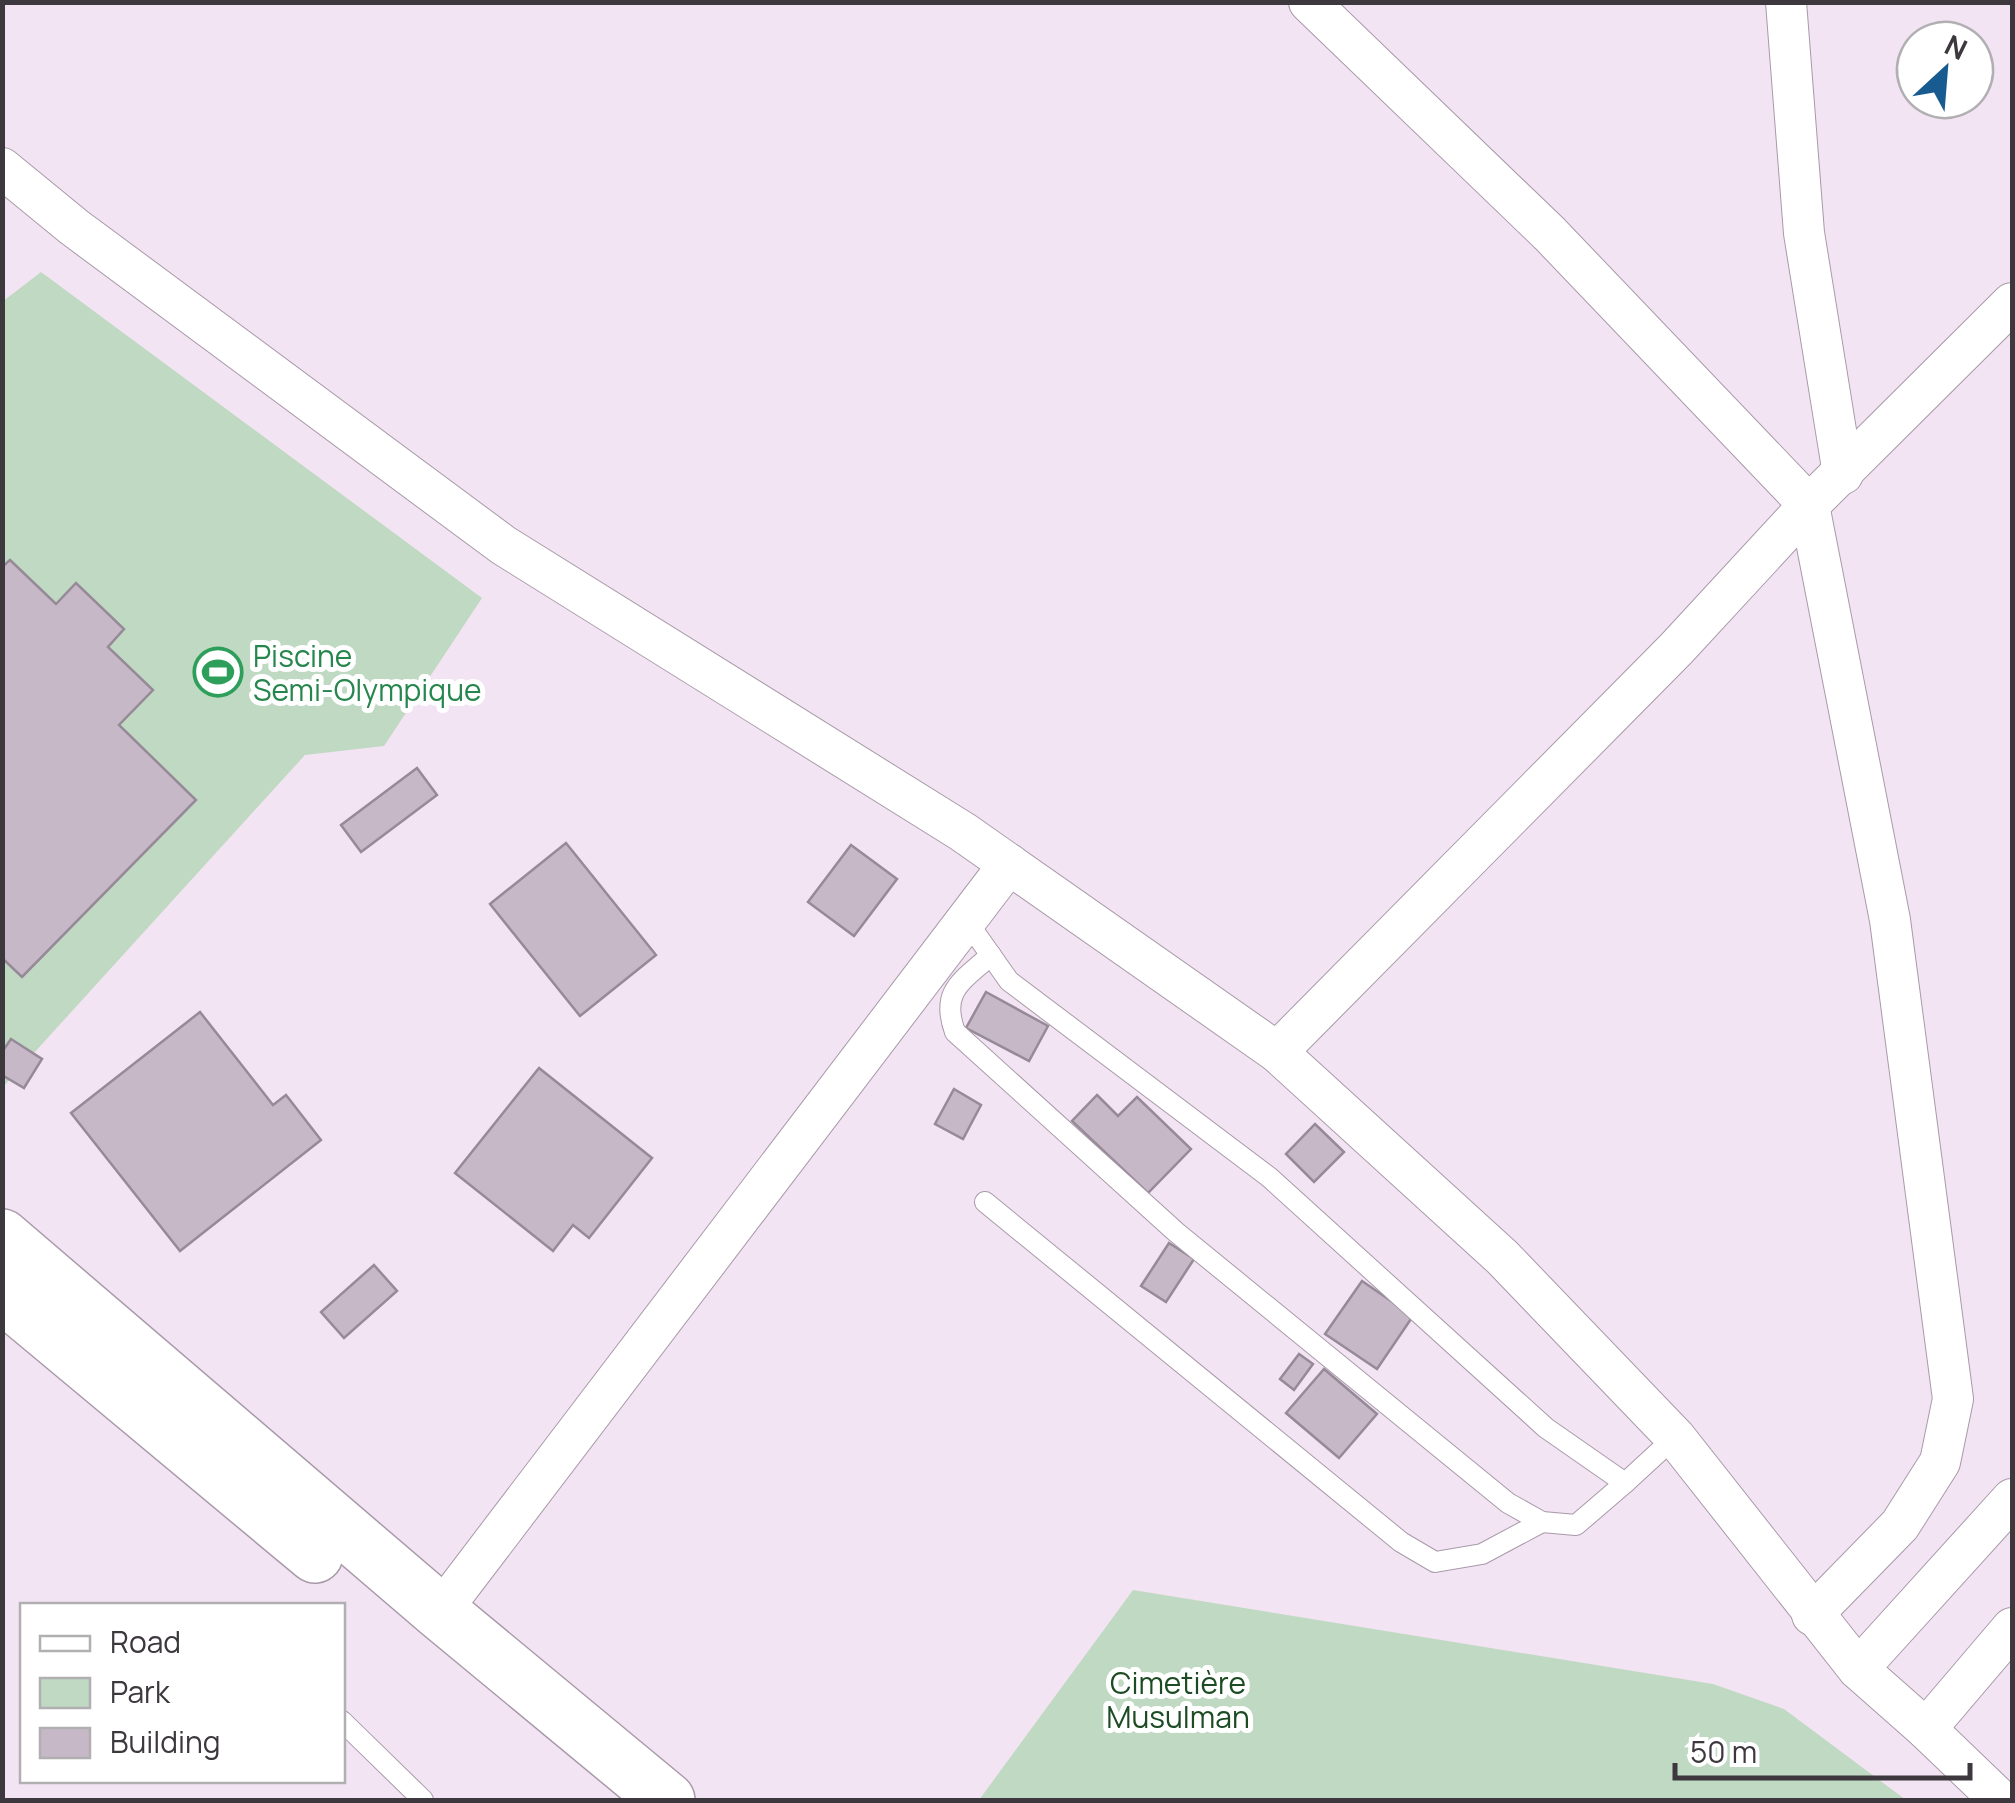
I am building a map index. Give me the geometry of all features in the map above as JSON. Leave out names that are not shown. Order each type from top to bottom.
[{"type":"highway","points":[[2,1236],[440,1612],[667,1800]]},
{"type":"highway","points":[[2,1294],[611,1800]]},
{"type":"street","points":[[1309,2],[1550,234],[1809,505],[1890,920],[1953,1399],[1940,1462],[1900,1525],[1812,1615]]},
{"type":"street","points":[[1786,2],[1804,233],[1843,474]]},
{"type":"street","points":[[2,168],[74,227],[503,545],[963,832],[1277,1052],[1502,1258],[1675,1436],[1858,1670],[2000,1800]]},
{"type":"street","points":[[1277,1052],[1676,649],[1809,505],[2012,303]]},
{"type":"street","points":[[440,1612],[1009,864]]},
{"type":"street","points":[[1858,1670],[2012,1499]]},
{"type":"street","points":[[1926,1729],[2012,1628]]},
{"type":"lane","points":[[966,920],[1009,980],[1269,1177],[1546,1428],[1625,1484]]},
{"type":"lane","points":[[990,955],[954,988],[948,1011],[955,1032],[1176,1232],[1508,1503],[1542,1522],[1576,1525],[1675,1436]]},
{"type":"lane","points":[[985,1202],[1401,1542],[1435,1562],[1482,1554],[1542,1522]]},
{"type":"lane","points":[[345,1724],[423,1800]]},
{"type":"green space","name":"Piscine Semi-Olympique","points":[[41,272],[482,598],[384,746],[305,755],[3,1087],[2,302]]},
{"type":"green space","name":"Cimetière Musulman","points":[[1133,1590],[1713,1684],[1784,1709],[1906,1800],[979,1800]]},
{"type":"building","points":[[10,560],[56,604],[76,583],[124,629],[108,647],[153,690],[119,725],[196,800],[22,977],[2,958],[2,567]]},
{"type":"building","points":[[417,768],[437,795],[361,852],[341,825]]},
{"type":"building","points":[[566,843],[656,955],[580,1016],[490,904]]},
{"type":"building","points":[[851,845],[897,879],[854,936],[808,902]]},
{"type":"building","points":[[986,992],[1048,1026],[1029,1061],[966,1028]]},
{"type":"building","points":[[200,1012],[273,1105],[286,1095],[321,1140],[180,1251],[71,1113]]},
{"type":"building","points":[[11,1039],[42,1059],[24,1088],[2,1075],[2,1052]]},
{"type":"building","points":[[539,1068],[652,1158],[589,1238],[573,1225],[553,1251],[455,1173]]},
{"type":"building","points":[[954,1089],[981,1105],[963,1139],[935,1124]]},
{"type":"building","points":[[1097,1095],[1118,1116],[1137,1097],[1191,1149],[1148,1193],[1072,1121]]},
{"type":"building","points":[[1315,1124],[1344,1152],[1314,1182],[1286,1154]]},
{"type":"building","points":[[1169,1243],[1194,1259],[1166,1302],[1141,1286]]},
{"type":"building","points":[[374,1265],[397,1291],[344,1338],[321,1312]]},
{"type":"building","points":[[1362,1281],[1413,1316],[1377,1369],[1325,1334]]},
{"type":"building","points":[[1299,1354],[1313,1364],[1294,1390],[1280,1379]]},
{"type":"building","points":[[1324,1369],[1377,1414],[1339,1458],[1286,1413]]},
{"type":"place","name":"Piscine Semi-Olympique","points":[[218,672]]}]
